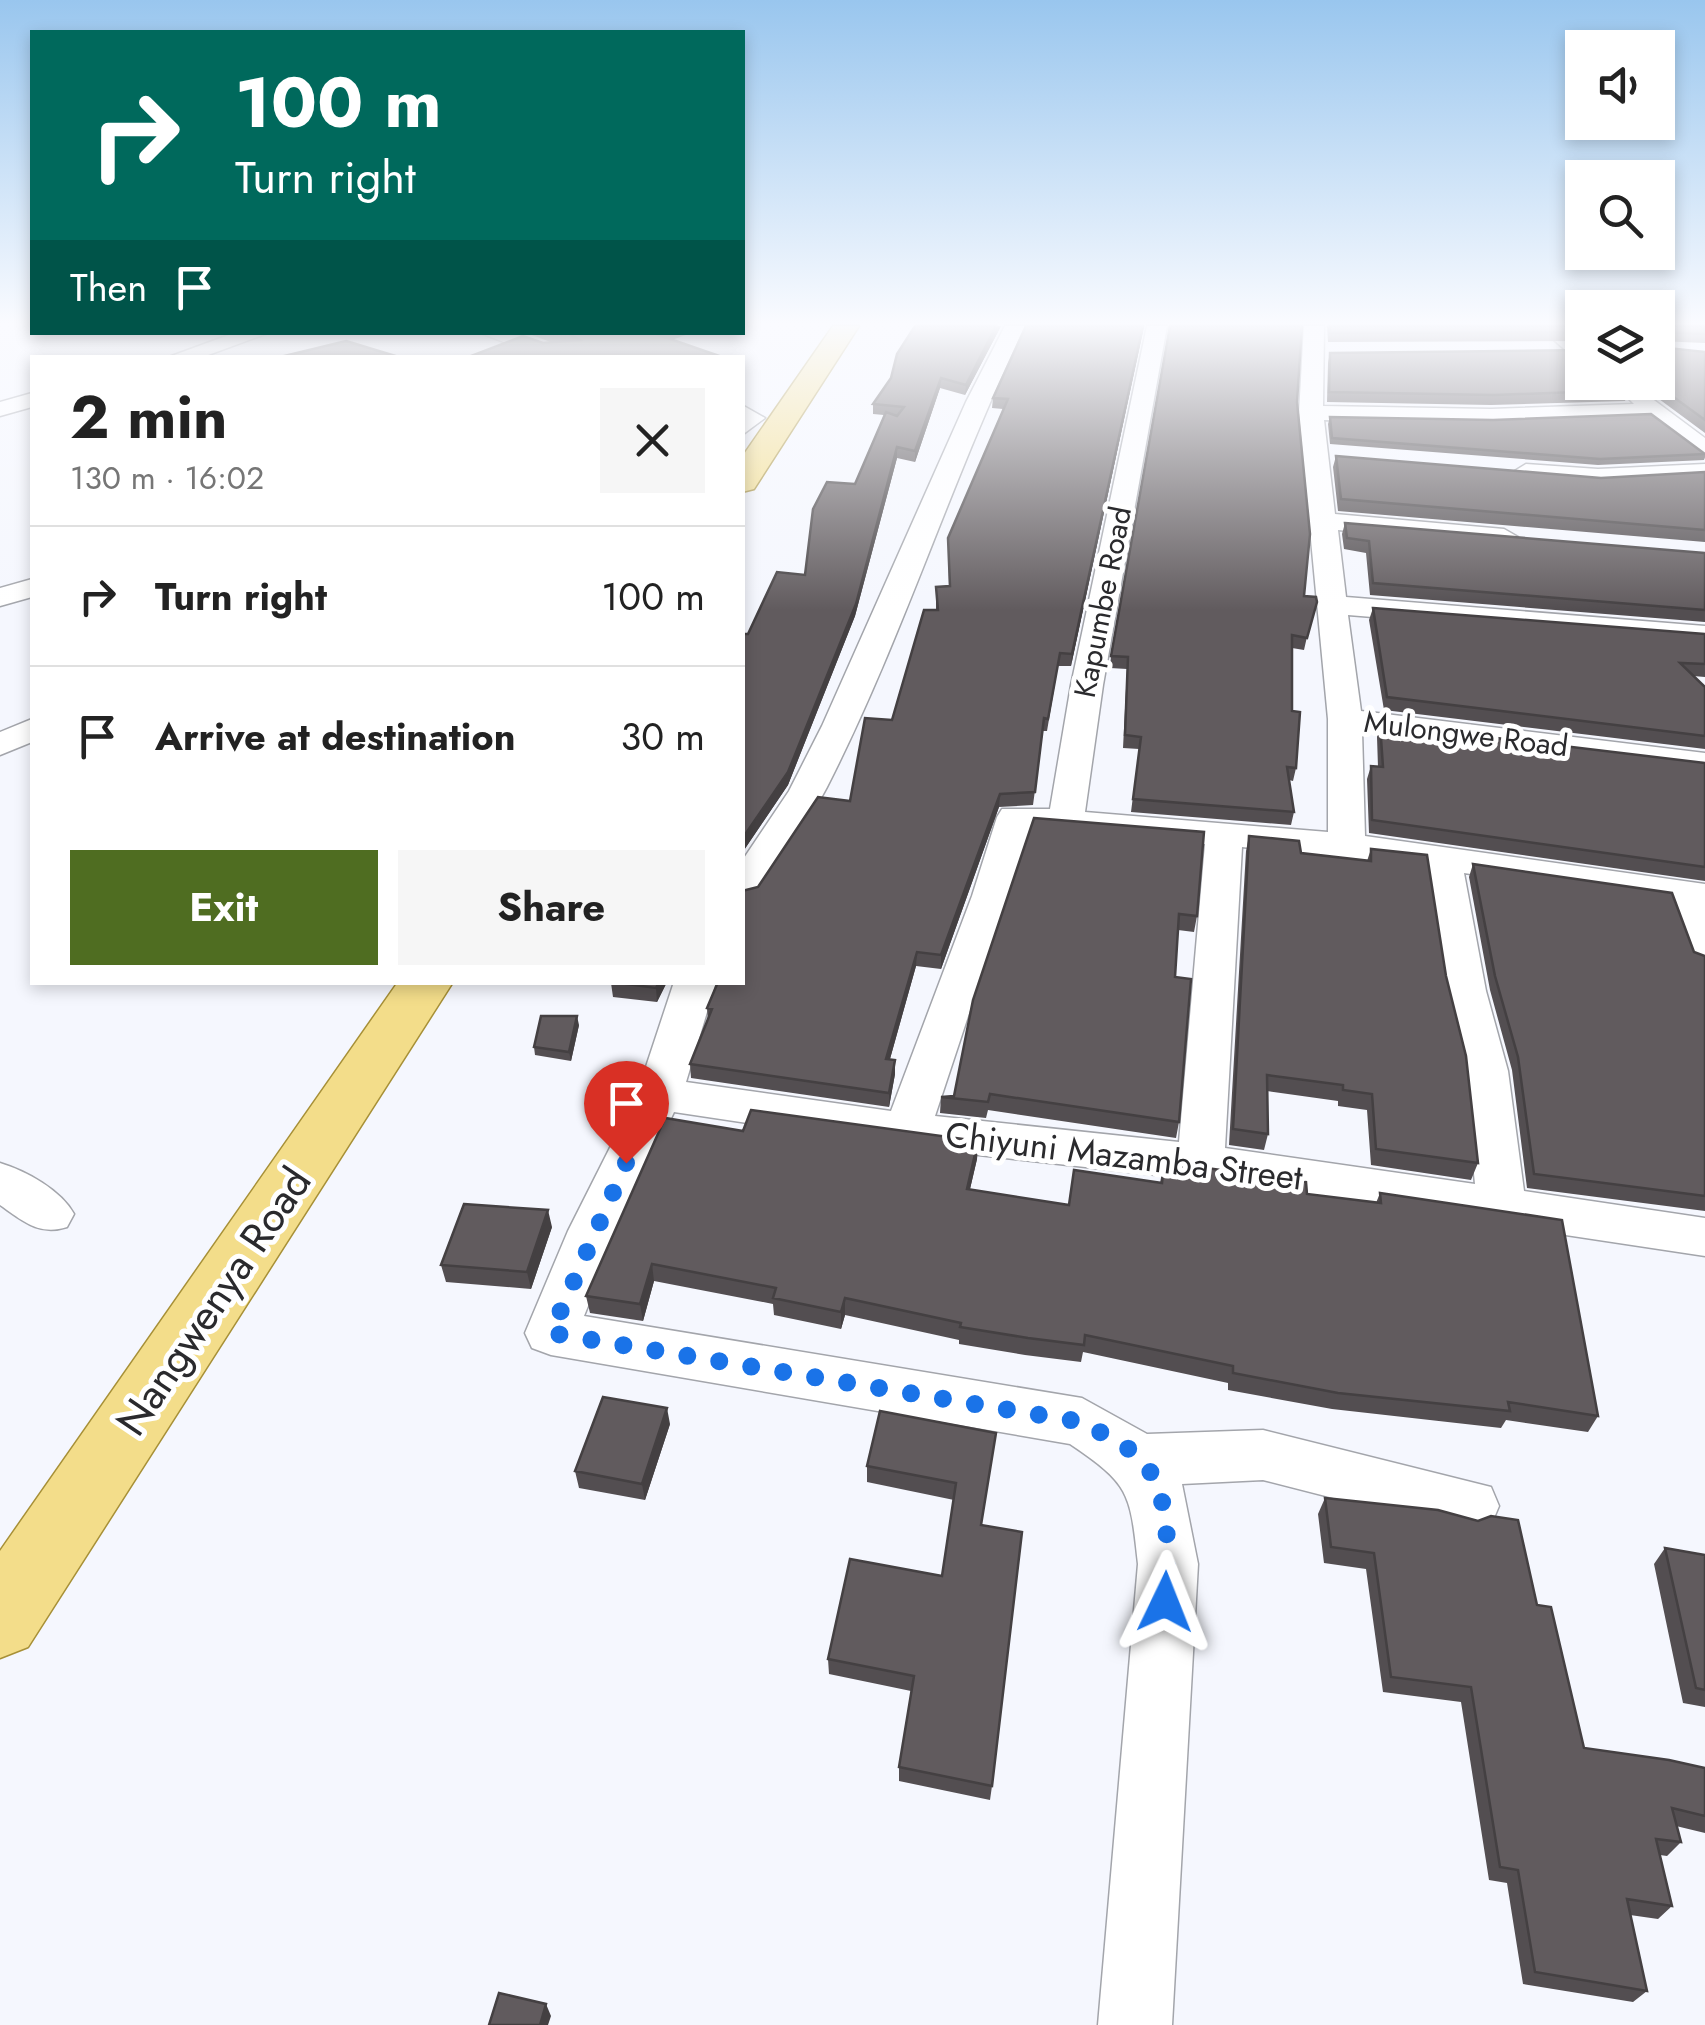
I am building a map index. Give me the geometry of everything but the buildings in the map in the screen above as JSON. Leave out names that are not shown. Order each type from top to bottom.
[{"type":"main road","points":[[745,478],[783,420]]},
{"type":"main road","name":"Nangwenya Road","points":[[0,1619],[424,985]]},
{"type":"street","points":[[745,885],[807,791],[839,726],[969,420]]},
{"type":"street","name":"Kapumbe Road","points":[[1066,821],[1086,685],[1138,420]]},
{"type":"street","points":[[1314,420],[1326,455],[1325,521],[1345,719],[1347,845]]},
{"type":"street","points":[[1667,420],[1705,450]]},
{"type":"street","points":[[1503,470],[1598,477],[1705,472]]},
{"type":"street","points":[[1325,521],[1538,540]]},
{"type":"street","points":[[0,597],[30,589]]},
{"type":"street","points":[[1335,605],[1705,635]]},
{"type":"street","name":"Mulongwe Road","points":[[1345,719],[1705,763]]},
{"type":"street","points":[[0,745],[30,730]]},
{"type":"street","points":[[908,1130],[920,1080],[996,888],[1016,817],[1347,845],[1695,894],[1705,955]]},
{"type":"street","points":[[1201,1162],[1224,837]]},
{"type":"street","points":[[1442,861],[1466,991],[1486,1071],[1502,1206]]},
{"type":"street","points":[[695,985],[660,1094],[593,1231],[551,1333],[1082,1422],[1142,1460],[1160,1498],[1168,1564],[1134,2025]]},
{"type":"street","name":"Chiyuni Mazamba Street","points":[[660,1094],[908,1130],[1201,1162],[1705,1237]]},
{"type":"street","points":[[0,1181],[50,1214]]},
{"type":"street","points":[[1142,1460],[1263,1455],[1470,1506]]},
{"type":"route","points":[[626,1163],[551,1333],[1082,1422],[1142,1460],[1160,1498],[1168,1564],[1165,1602]]}]
